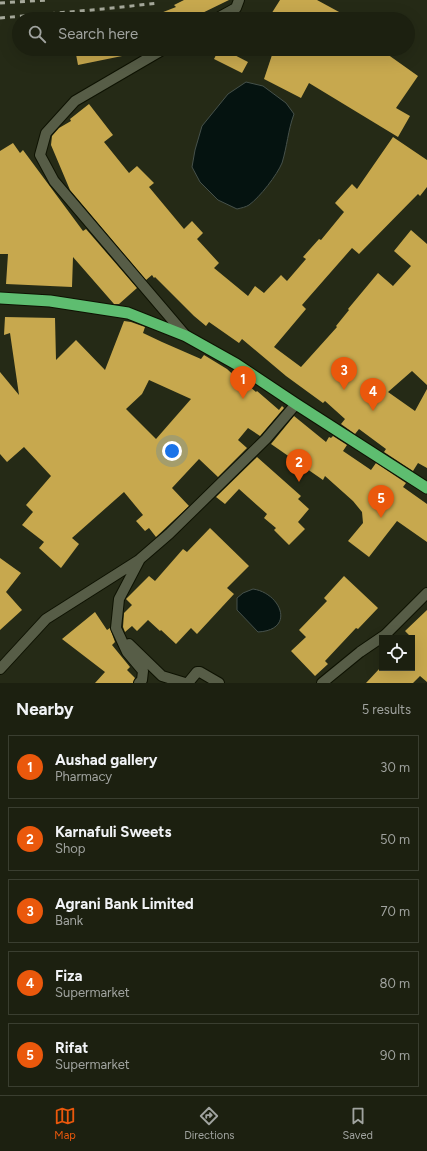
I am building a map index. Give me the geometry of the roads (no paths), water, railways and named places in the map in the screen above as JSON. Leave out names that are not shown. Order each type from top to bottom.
[{"type":"highway","points":[[0,298],[50,301],[128,313],[186,336],[236,364],[427,488]]},
{"type":"street","points":[[229,12],[236,8],[239,0]]},
{"type":"street","points":[[152,56],[75,101],[46,132],[40,155],[54,181],[186,336]]},
{"type":"street","points":[[0,669],[46,619],[140,559],[169,534],[266,439],[296,404]]},
{"type":"street","points":[[139,683],[142,680],[143,671],[127,652],[116,628],[119,599],[140,559]]},
{"type":"street","points":[[322,683],[360,652],[385,635],[427,593]]},
{"type":"street","points":[[116,628],[132,649],[162,676],[185,683]]},
{"type":"street","points":[[188,683],[197,672],[200,672],[219,683]]},
{"type":"railway","points":[[0,3],[47,0]]},
{"type":"railway","points":[[69,12],[159,3]]},
{"type":"railway","points":[[0,18],[12,17]]},
{"type":"place","name":"Agrani Bank Limited","points":[[344,390]]},
{"type":"place","name":"Aushad gallery","points":[[243,399]]},
{"type":"place","name":"Fiza","points":[[373,411]]},
{"type":"place","name":"Karnafuli Sweets","points":[[299,482]]},
{"type":"place","name":"Rifat","points":[[381,518]]}]
